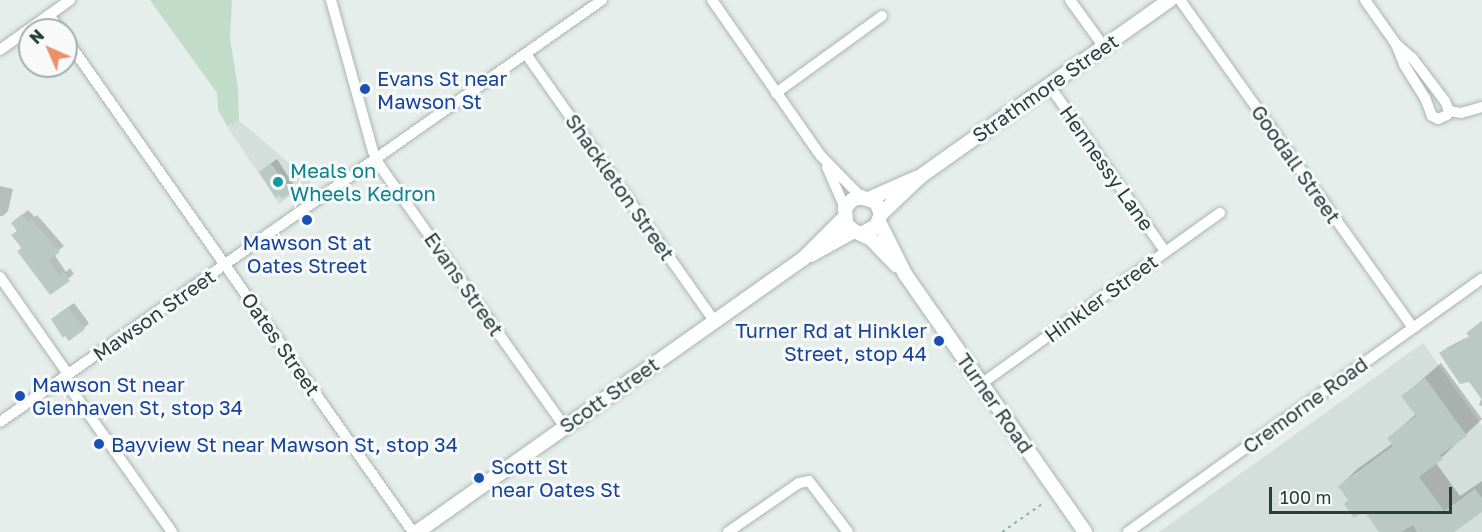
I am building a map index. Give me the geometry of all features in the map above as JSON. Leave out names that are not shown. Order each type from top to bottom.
[{"type":"street","points":[[0,50],[70,0]]},
{"type":"street","name":"Evans Street","points":[[331,0],[376,159],[564,426]]},
{"type":"street","name":"Mawson Street","points":[[0,422],[602,0]]},
{"type":"street","name":"Turner Road","points":[[712,0],[821,156],[879,208],[880,218],[905,274],[1086,532]]},
{"type":"street","points":[[1070,0],[1104,47]]},
{"type":"street","name":"Strathmore Street","points":[[880,218],[921,176],[1170,0]]},
{"type":"street","name":"Goodall Street","points":[[1180,0],[1413,328]]},
{"type":"street","points":[[1365,0],[1396,44],[1422,70],[1445,101],[1449,111]]},
{"type":"street","points":[[776,93],[882,16]]},
{"type":"street","points":[[1396,44],[1432,116],[1442,118],[1449,111]]},
{"type":"street","name":"Shackleton Street","points":[[526,54],[714,321]]},
{"type":"street","name":"Oates Street","points":[[78,56],[415,532]]},
{"type":"street","name":"Hennessy Lane","points":[[1049,85],[1166,251]]},
{"type":"street","points":[[1449,111],[1461,113],[1482,107]]},
{"type":"street","name":"Turner Road","points":[[821,156],[845,213],[858,232],[905,274]]},
{"type":"street","name":"Strathmore Street","points":[[866,197],[921,176]]},
{"type":"street","points":[[845,213],[852,200],[866,197]]},
{"type":"street","name":"Scott Street","points":[[802,259],[845,213]]},
{"type":"street","name":"Hinkler Street","points":[[981,384],[1220,213]]},
{"type":"street","points":[[858,232],[873,230],[880,218]]},
{"type":"street","name":"Scott Street","points":[[415,532],[802,259],[858,232]]},
{"type":"street","points":[[0,277],[172,532]]},
{"type":"street","name":"Cremorne Road","points":[[1128,532],[1482,279]]},
{"type":"street","points":[[728,532],[799,483],[809,481],[848,532]]},
{"type":"path","points":[[1002,532],[1045,502]]},
{"type":"shaded area","points":[[239,121],[311,182],[279,204],[227,126]]},
{"type":"shaded area","points":[[1423,343],[1482,426],[1482,532],[1159,532]]},
{"type":"green space","points":[[150,0],[232,0],[230,38],[238,88],[239,121],[227,126],[218,110],[217,93]]},
{"type":"building","name":"Meals on Wheels Kedron","points":[[271,163],[291,193],[282,199],[279,195],[276,198],[259,172]]},
{"type":"building","points":[[22,214],[28,221],[31,219],[60,252],[49,260],[60,276],[64,272],[70,281],[50,295],[17,251],[22,248],[11,235],[17,231],[11,223]]},
{"type":"building","points":[[68,307],[85,329],[69,341],[65,336],[63,338],[51,319]]},
{"type":"building","points":[[1482,321],[1482,400],[1469,382],[1460,384],[1439,353],[1450,346],[1452,349],[1469,337],[1466,333]]},
{"type":"building","points":[[1425,378],[1467,436],[1440,455],[1443,459],[1419,477],[1444,511],[1475,489],[1482,498],[1482,512],[1454,532],[1417,532],[1413,525],[1401,532],[1379,532],[1364,511],[1354,518],[1344,504],[1348,500],[1338,486],[1393,446],[1387,438],[1416,416],[1401,396]]},
{"type":"place","name":"Evans St near Mawson St","points":[[365,89]]},
{"type":"place","name":"Meals on Wheels Kedron","points":[[278,182]]},
{"type":"place","name":"Mawson St at Oates Street","points":[[307,220]]},
{"type":"place","name":"Turner Rd at Hinkler Street, stop 44","points":[[939,341]]},
{"type":"place","name":"Mawson St near Glenhaven St, stop 34","points":[[20,396]]},
{"type":"place","name":"Bayview St near Mawson St, stop 34","points":[[99,444]]},
{"type":"place","name":"Scott St near Oates St","points":[[479,478]]}]
